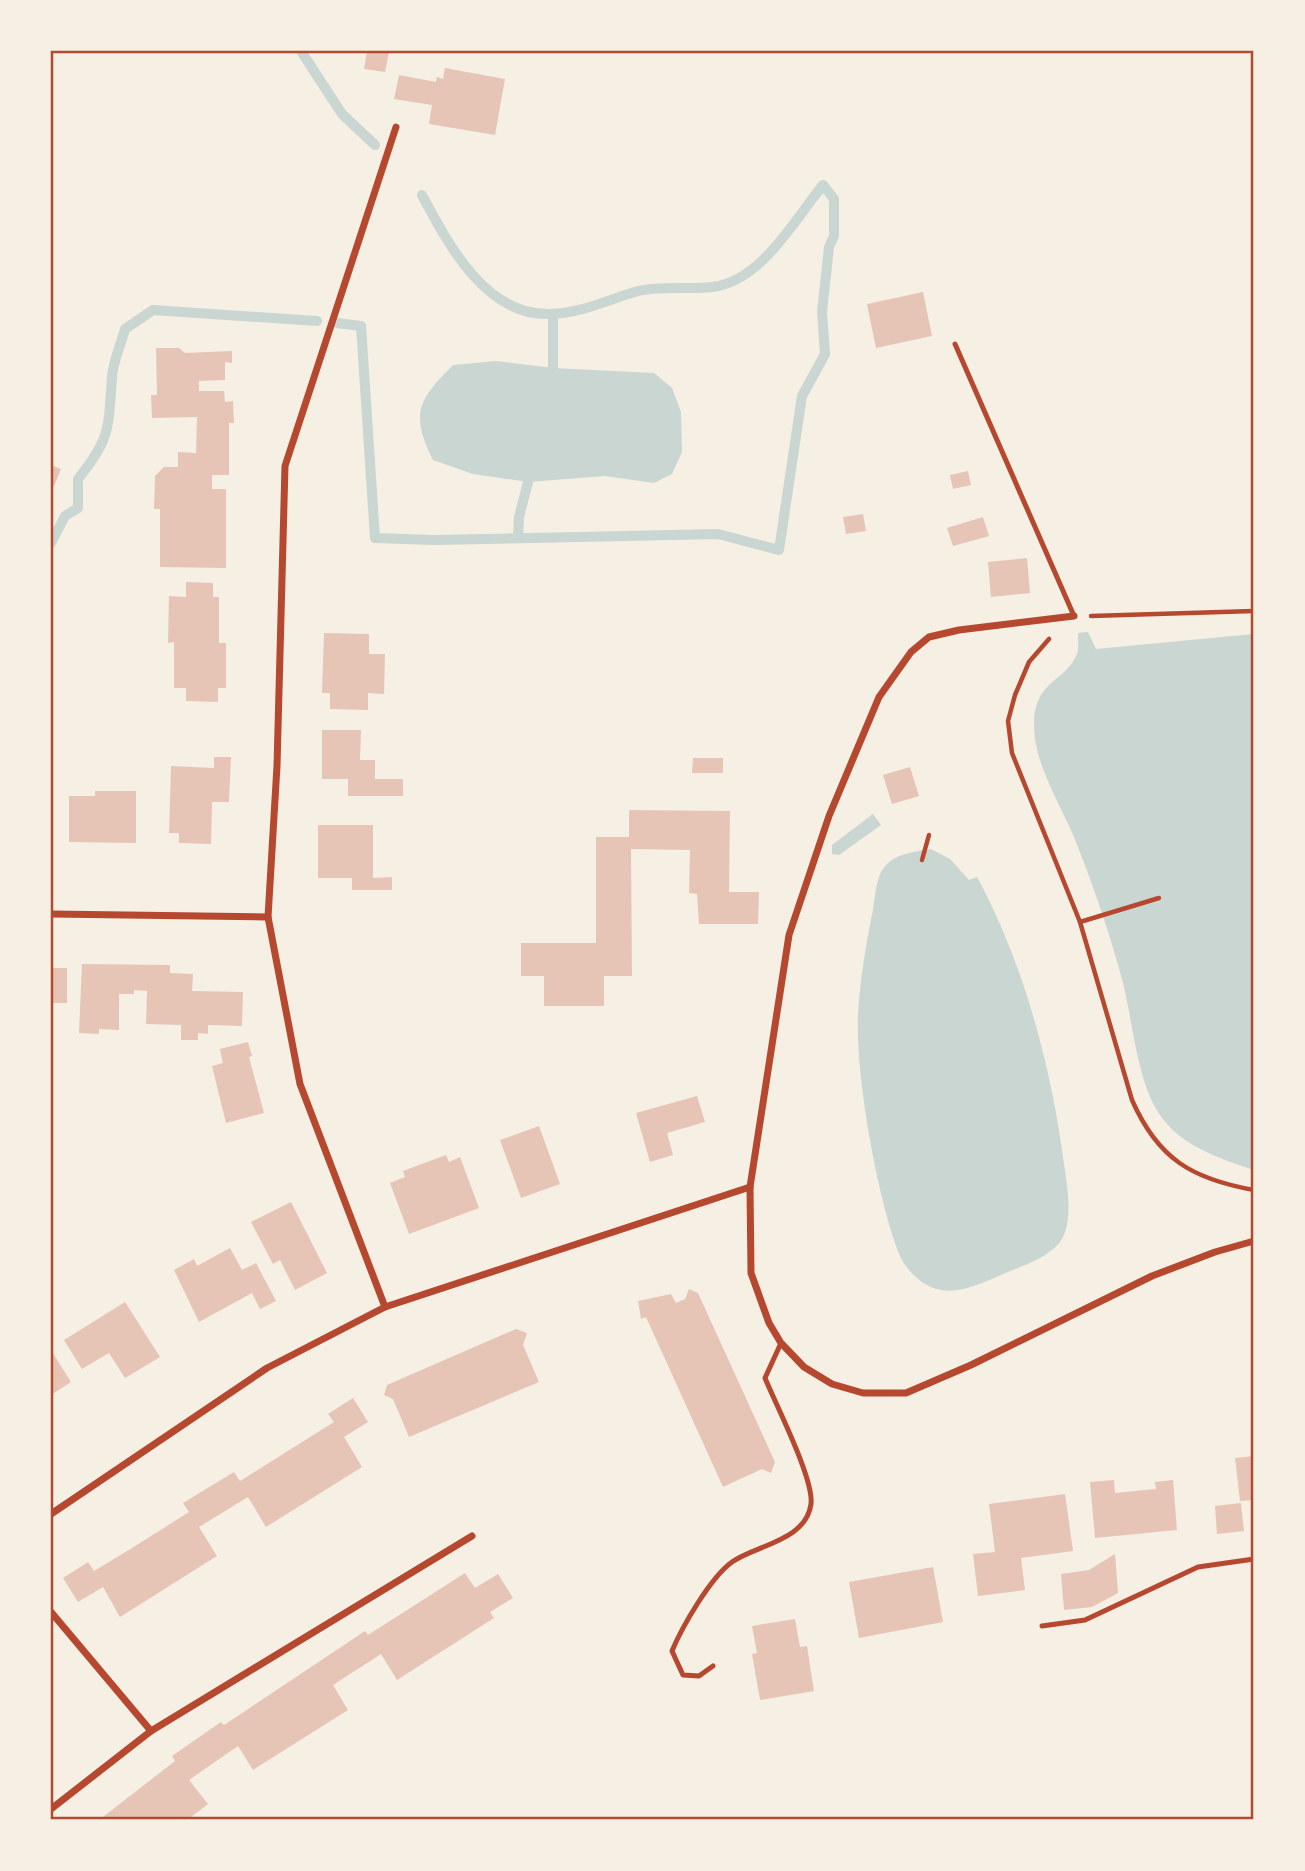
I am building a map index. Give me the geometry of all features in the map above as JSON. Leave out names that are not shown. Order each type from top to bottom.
[{"type":"street","points":[[385,1307],[300,1084],[268,917],[276,766],[285,466],[396,127]]},
{"type":"street","points":[[1074,616],[959,630],[929,637],[911,652],[879,697],[829,816],[789,935],[750,1187],[751,1273],[769,1323],[781,1343],[804,1367],[832,1384],[863,1392],[906,1393],[971,1365],[1152,1276],[1254,1241]]},
{"type":"street","points":[[51,914],[268,917]]},
{"type":"street","points":[[51,1514],[267,1368],[385,1307],[750,1187]]},
{"type":"street","points":[[51,1809],[151,1731],[472,1536]]},
{"type":"street","points":[[51,1612],[151,1731]]},
{"type":"lane","points":[[955,344],[1074,616]]},
{"type":"lane","points":[[713,1666],[699,1676],[682,1675],[672,1651],[679,1633],[700,1599],[731,1563],[787,1535],[803,1523],[811,1504],[808,1482],[765,1378],[781,1343]]},
{"type":"lane","points":[[1042,1626],[1085,1620],[1198,1567],[1254,1559]]},
{"type":"path","points":[[1254,611],[1074,616],[1030,662],[1008,721],[1012,753],[1080,922],[1132,1100],[1144,1127],[1160,1150],[1190,1170],[1224,1185],[1254,1190]]},
{"type":"path","points":[[922,860],[929,835]]},
{"type":"path","points":[[1080,922],[1159,898]]},
{"type":"shaded area","points":[[497,361],[553,368],[654,373],[672,388],[681,412],[682,452],[672,474],[654,483],[605,476],[528,482],[473,474],[433,460],[420,419],[425,398],[453,365]]},
{"type":"shaded area","points":[[1088,632],[1096,649],[1254,634],[1254,1170],[1215,1156],[1190,1143],[1169,1126],[1152,1101],[1141,1069],[1123,983],[1102,914],[1078,847],[1050,787],[1039,756],[1034,724],[1039,698],[1072,663],[1078,652],[1078,633]]},
{"type":"shaded area","points":[[873,814],[881,825],[839,855],[832,854],[832,845]]},
{"type":"shaded area","points":[[931,849],[950,859],[969,880],[977,877],[1009,945],[1033,1016],[1052,1090],[1068,1198],[1065,1232],[1055,1248],[1018,1268],[971,1287],[952,1291],[932,1287],[910,1271],[901,1258],[892,1234],[876,1173],[864,1103],[858,1039],[862,975],[879,878],[883,869],[893,860],[905,854]]},
{"type":"building","points":[[367,51],[389,52],[385,72],[364,69]]},
{"type":"building","points":[[445,68],[505,79],[495,135],[429,124],[432,105],[394,99],[399,75],[436,82],[437,77],[443,79]]},
{"type":"building","points":[[923,292],[932,336],[876,348],[867,304]]},
{"type":"building","points":[[156,348],[179,348],[185,353],[232,351],[232,363],[225,362],[225,380],[199,381],[199,391],[224,391],[225,402],[233,401],[234,423],[229,423],[229,475],[212,475],[212,489],[226,489],[226,568],[160,567],[160,509],[154,509],[155,476],[164,467],[178,467],[178,452],[196,453],[197,417],[152,418],[151,395],[157,395]]},
{"type":"building","points":[[51,465],[61,469],[54,486],[51,484]]},
{"type":"building","points":[[968,471],[971,485],[953,489],[950,475]]},
{"type":"building","points":[[863,514],[866,531],[846,534],[843,517]]},
{"type":"building","points":[[983,517],[989,536],[953,546],[947,528]]},
{"type":"building","points":[[1027,558],[1030,593],[991,597],[988,562]]},
{"type":"building","points":[[186,582],[213,583],[213,597],[219,597],[219,643],[226,643],[226,688],[218,688],[218,702],[186,701],[186,688],[174,688],[174,642],[168,643],[169,596],[186,597]]},
{"type":"building","points":[[324,633],[369,634],[369,654],[385,654],[384,694],[368,693],[368,710],[330,709],[330,693],[322,693]]},
{"type":"building","points":[[322,730],[361,730],[360,760],[375,760],[375,779],[403,779],[403,796],[348,796],[348,779],[322,779]]},
{"type":"building","points":[[214,757],[231,757],[229,802],[212,802],[211,844],[179,843],[179,833],[169,833],[171,766],[214,768]]},
{"type":"building","points":[[693,758],[723,758],[723,773],[692,773]]},
{"type":"building","points":[[910,767],[919,796],[892,804],[883,775]]},
{"type":"building","points":[[95,791],[136,791],[136,843],[69,842],[69,796],[95,796]]},
{"type":"building","points":[[629,810],[730,811],[729,892],[759,892],[758,924],[699,924],[697,894],[689,893],[690,850],[631,849],[632,976],[604,976],[604,1006],[544,1006],[544,976],[521,976],[521,943],[596,943],[596,837],[629,837]]},
{"type":"building","points":[[318,825],[373,825],[373,878],[392,877],[392,890],[352,890],[352,878],[318,878]]},
{"type":"building","points":[[82,964],[170,965],[170,973],[193,974],[192,991],[243,992],[242,1026],[208,1025],[208,1034],[198,1033],[198,1040],[181,1040],[181,1025],[146,1024],[147,991],[134,990],[134,994],[119,994],[119,1030],[99,1029],[99,1034],[79,1033]]},
{"type":"building","points":[[51,968],[67,968],[67,1003],[51,1003]]},
{"type":"building","points":[[248,1042],[252,1056],[249,1057],[264,1113],[226,1123],[212,1066],[223,1063],[220,1049]]},
{"type":"building","points":[[697,1096],[705,1122],[667,1133],[673,1155],[650,1162],[636,1113]]},
{"type":"building","points":[[539,1126],[560,1184],[521,1198],[500,1140]]},
{"type":"building","points":[[446,1155],[449,1162],[460,1157],[479,1208],[409,1234],[390,1183],[405,1177],[403,1171]]},
{"type":"building","points":[[291,1202],[327,1273],[295,1290],[280,1260],[273,1264],[251,1222]]},
{"type":"building","points":[[230,1248],[242,1270],[256,1263],[276,1301],[260,1309],[252,1293],[199,1322],[174,1270],[194,1259],[197,1266]]},
{"type":"building","points":[[689,1289],[698,1293],[775,1462],[771,1473],[762,1469],[723,1487],[646,1317],[641,1319],[638,1301],[671,1294],[676,1303],[685,1299]]},
{"type":"building","points":[[125,1302],[160,1357],[125,1378],[109,1353],[82,1369],[64,1340]]},
{"type":"building","points":[[516,1329],[527,1333],[523,1345],[539,1382],[409,1437],[393,1399],[384,1395],[387,1385]]},
{"type":"building","points":[[51,1350],[71,1382],[51,1395]]},
{"type":"building","points":[[353,1398],[368,1422],[344,1437],[362,1467],[266,1527],[248,1497],[199,1527],[217,1556],[120,1617],[103,1587],[78,1602],[63,1578],[88,1562],[94,1571],[132,1548],[189,1512],[183,1503],[234,1472],[240,1481],[334,1422],[328,1414]]},
{"type":"building","points":[[1254,1456],[1254,1500],[1240,1501],[1235,1458]]},
{"type":"building","points":[[1114,1480],[1115,1493],[1156,1489],[1155,1482],[1173,1480],[1177,1530],[1095,1538],[1090,1482]]},
{"type":"building","points":[[1065,1494],[1073,1551],[1021,1558],[1025,1590],[978,1596],[973,1554],[995,1552],[989,1504]]},
{"type":"building","points":[[1241,1503],[1244,1531],[1217,1534],[1215,1506]]},
{"type":"building","points":[[1115,1554],[1118,1593],[1092,1607],[1064,1610],[1061,1574],[1089,1570]]},
{"type":"building","points":[[933,1567],[943,1622],[859,1638],[849,1582]]},
{"type":"building","points":[[465,1573],[475,1588],[498,1574],[513,1598],[490,1612],[494,1618],[397,1680],[381,1654],[333,1685],[348,1710],[253,1770],[238,1746],[189,1780],[208,1804],[187,1820],[99,1820],[175,1761],[172,1756],[221,1722],[224,1725],[365,1631],[368,1635]]},
{"type":"building","points":[[795,1619],[800,1647],[807,1646],[814,1691],[760,1700],[752,1654],[757,1653],[752,1626]]},
{"type":"waterway","points":[[301,51],[342,114],[375,145]]},
{"type":"waterway","points":[[337,323],[361,326],[375,538],[434,540],[718,534],[779,550],[802,396],[825,354],[822,312],[829,247],[834,236],[834,199],[823,185],[775,247],[746,274],[730,283],[703,288],[647,289],[585,308],[551,314],[528,312],[507,304],[488,291],[457,255],[422,195]]},
{"type":"waterway","points":[[51,543],[65,516],[78,508],[78,479],[103,441],[114,365],[125,329],[153,310],[317,321]]},
{"type":"waterway","points":[[553,314],[553,368]]},
{"type":"waterway","points":[[518,538],[519,517],[528,482]]}]
